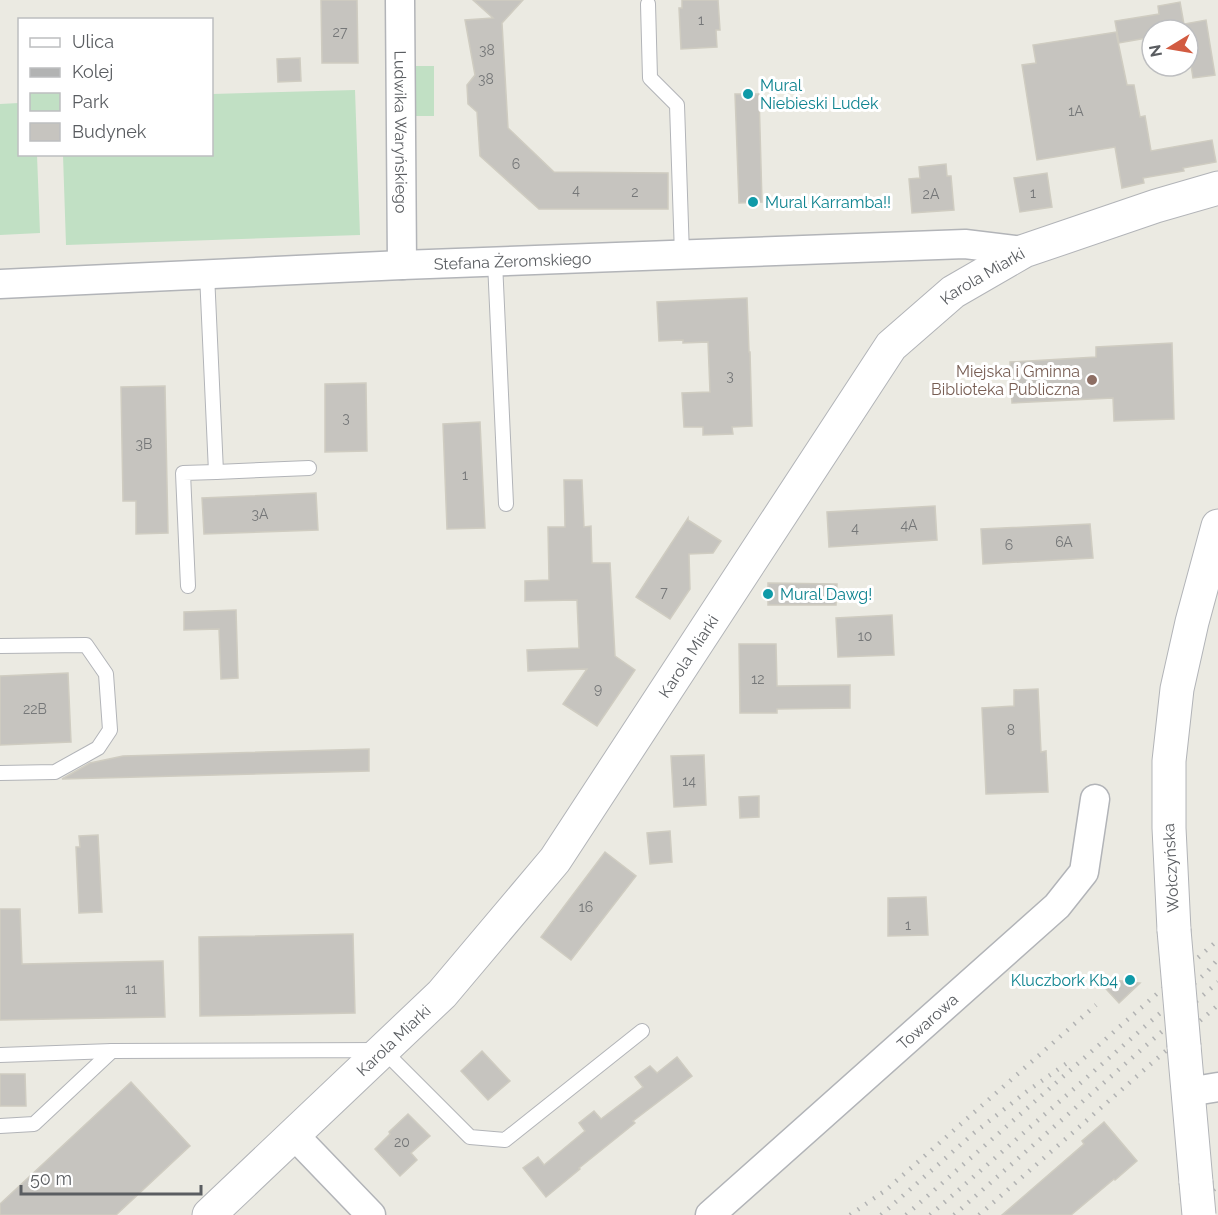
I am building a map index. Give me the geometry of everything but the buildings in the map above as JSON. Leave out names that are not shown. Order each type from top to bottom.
[{"type":"street","name":"Ludwika Waryńskiego","points":[[400,0],[402,266]]},
{"type":"street","name":"Karola Miarki","points":[[209,1215],[442,994],[555,860],[891,346],[952,292],[1024,251],[1156,206],[1218,188]]},
{"type":"street","name":"Stefana Żeromskiego","points":[[0,284],[965,244],[1024,251]]},
{"type":"street","name":"Wołczyńska","points":[[1198,1215],[1196,1182],[1203,1090],[1184,1046],[1174,930],[1169,828],[1169,761],[1177,689],[1218,526]]},
{"type":"street","name":"Towarowa","points":[[710,1215],[1057,906],[1084,872],[1095,799]]},
{"type":"street","points":[[294,1135],[371,1215]]},
{"type":"lane","points":[[648,4],[650,78],[677,105],[682,255]]},
{"type":"lane","points":[[495,262],[506,504]]},
{"type":"lane","points":[[207,274],[216,472]]},
{"type":"lane","points":[[188,586],[183,473],[309,468]]},
{"type":"lane","points":[[0,646],[86,645],[106,674],[110,730],[98,748],[55,772],[0,773]]},
{"type":"lane","points":[[0,1055],[112,1051],[383,1050],[470,1137],[505,1140],[642,1031]]},
{"type":"lane","points":[[0,1126],[34,1124],[112,1051]]},
{"type":"green space","points":[[414,66],[434,66],[434,116],[415,116]]},
{"type":"green space","points":[[355,90],[360,235],[66,245],[63,156],[213,156],[213,94]]},
{"type":"green space","points":[[18,103],[18,156],[37,156],[40,233],[0,235],[0,104]]},
{"type":"railway","points":[[906,1215],[1218,940]]},
{"type":"railway","points":[[930,1215],[1207,972],[1218,959]]},
{"type":"railway","points":[[954,1215],[1218,982]]},
{"type":"railway","points":[[850,1215],[886,1190],[1096,1005]]},
{"type":"railway","points":[[979,1215],[1218,1005]]},
{"type":"railway","points":[[881,1215],[974,1133],[1070,1061]]},
{"type":"railway","points":[[1185,1215],[1218,1186]]},
{"type":"railway","points":[[1211,1215],[1218,1209]]},
{"type":"place","name":"Mural Niebieski Ludek","points":[[748,94]]},
{"type":"place","name":"Mural Karramba!!","points":[[753,202]]},
{"type":"place","name":"Miejska i Gminna Biblioteka Publiczna","points":[[1092,380]]},
{"type":"place","name":"Mural Dawg!","points":[[768,594]]},
{"type":"place","name":"Kluczbork Kb4","points":[[1130,980]]}]
